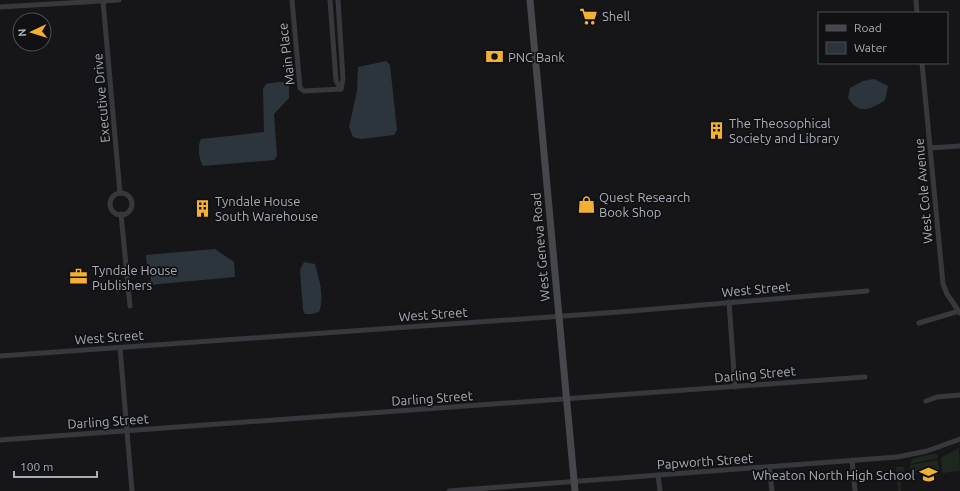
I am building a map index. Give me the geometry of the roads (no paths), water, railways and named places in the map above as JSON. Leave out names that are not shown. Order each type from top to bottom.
[{"type":"main road","name":"West Geneva Road","points":[[530,0],[575,491]]},
{"type":"street","points":[[0,7],[119,0]]},
{"type":"street","name":"Main Place","points":[[292,0],[300,88],[304,92],[341,89]]},
{"type":"street","points":[[330,0],[336,80],[341,89]]},
{"type":"street","points":[[338,0],[343,79],[341,89]]},
{"type":"street","points":[[916,0],[918,12]]},
{"type":"street","name":"Executive Drive","points":[[103,1],[120,193]]},
{"type":"street","name":"West Cole Avenue","points":[[922,64],[943,284],[947,294],[959,312]]},
{"type":"street","points":[[930,148],[960,146]]},
{"type":"street","points":[[120,193],[127,194],[132,203],[130,210],[121,214],[115,212],[111,206],[112,199],[120,193]]},
{"type":"street","points":[[121,214],[130,306]]},
{"type":"street","name":"West Street","points":[[0,356],[559,315],[619,312],[867,291]]},
{"type":"street","points":[[729,302],[735,387]]},
{"type":"street","points":[[919,323],[959,312]]},
{"type":"street","points":[[120,348],[132,491]]},
{"type":"street","name":"Darling Street","points":[[0,440],[567,400],[865,377]]},
{"type":"street","points":[[926,401],[937,397],[960,395]]},
{"type":"street","name":"Papworth Street","points":[[449,491],[909,455],[960,439]]},
{"type":"street","points":[[852,460],[855,491]]},
{"type":"street","points":[[769,467],[772,491]]},
{"type":"street","points":[[658,475],[660,491]]},
{"type":"water","points":[[386,61],[390,65],[397,130],[394,135],[361,139],[353,137],[349,127],[357,91],[358,67]]},
{"type":"water","points":[[874,79],[888,86],[885,100],[870,108],[861,109],[856,107],[848,98],[850,88],[863,81]]},
{"type":"water","points":[[287,82],[289,86],[289,98],[274,114],[277,156],[274,160],[203,166],[199,153],[201,139],[264,132],[263,89],[266,84]]},
{"type":"water","points":[[215,249],[234,262],[235,277],[149,285],[148,281],[151,281],[150,266],[147,266],[146,255]]},
{"type":"water","points":[[304,262],[315,264],[321,288],[321,306],[319,312],[312,314],[305,314],[303,310],[300,270]]},
{"type":"place","name":"Shell","points":[[589,16]]},
{"type":"place","name":"PNC Bank","points":[[495,57]]},
{"type":"place","name":"The Theosophical Society and Library","points":[[716,130]]},
{"type":"place","name":"Quest Research Book Shop","points":[[586,204]]},
{"type":"place","name":"Tyndale House South Warehouse","points":[[202,208]]},
{"type":"place","name":"Tyndale House Publishers","points":[[79,277]]},
{"type":"place","name":"Wheaton North High School","points":[[928,475]]}]
